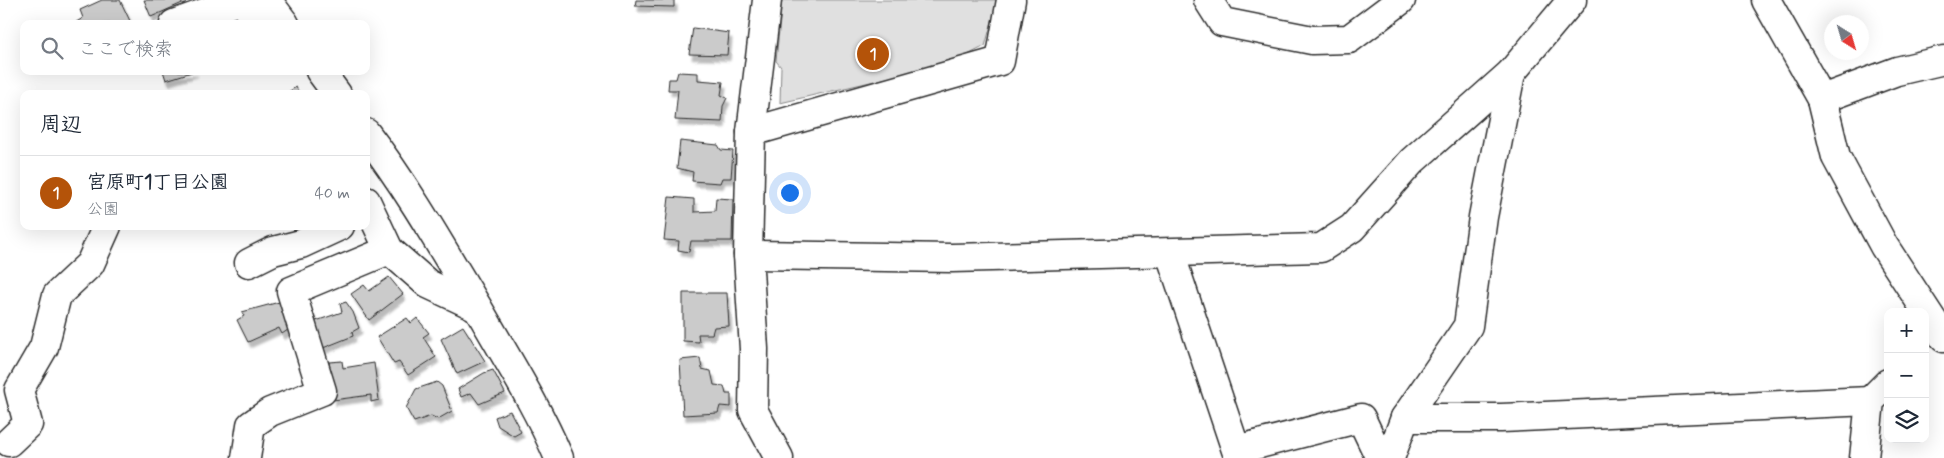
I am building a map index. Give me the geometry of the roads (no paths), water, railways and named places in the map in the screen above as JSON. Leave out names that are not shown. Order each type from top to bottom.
[{"type":"street","points":[[185,20],[241,0],[255,20]]},
{"type":"street","points":[[267,0],[282,20]]},
{"type":"street","points":[[767,0],[751,132],[748,255],[754,349],[752,410],[779,458]]},
{"type":"street","points":[[751,132],[1000,61],[1011,0]]},
{"type":"street","points":[[1208,0],[1222,22],[1312,40],[1349,39],[1401,0]]},
{"type":"street","points":[[748,255],[952,258],[1321,248],[1352,228],[1412,161],[1511,73],[1572,0]]},
{"type":"street","points":[[1766,0],[1822,99],[1836,157],[1936,339]]},
{"type":"street","points":[[1822,99],[1897,71],[1944,60]]},
{"type":"street","points":[[1390,458],[1405,418],[1468,326],[1484,217],[1511,73]]},
{"type":"street","points":[[323,75],[334,90]]},
{"type":"street","points":[[370,137],[431,228],[506,357],[559,458]]},
{"type":"street","points":[[370,213],[389,250],[428,284],[477,307]]},
{"type":"street","points":[[9,442],[28,424],[19,390],[44,347],[57,295],[90,264],[105,230]]},
{"type":"street","points":[[249,263],[273,251],[301,244],[331,230]]},
{"type":"street","points":[[246,458],[251,425],[270,412],[322,391],[291,291],[389,250]]},
{"type":"street","points":[[1170,253],[1236,450],[1361,418],[1380,458]]},
{"type":"street","points":[[1405,418],[1501,418],[1879,392],[1864,458]]},
{"type":"place","name":"宮原町1丁目公園","points":[[873,54]]}]
